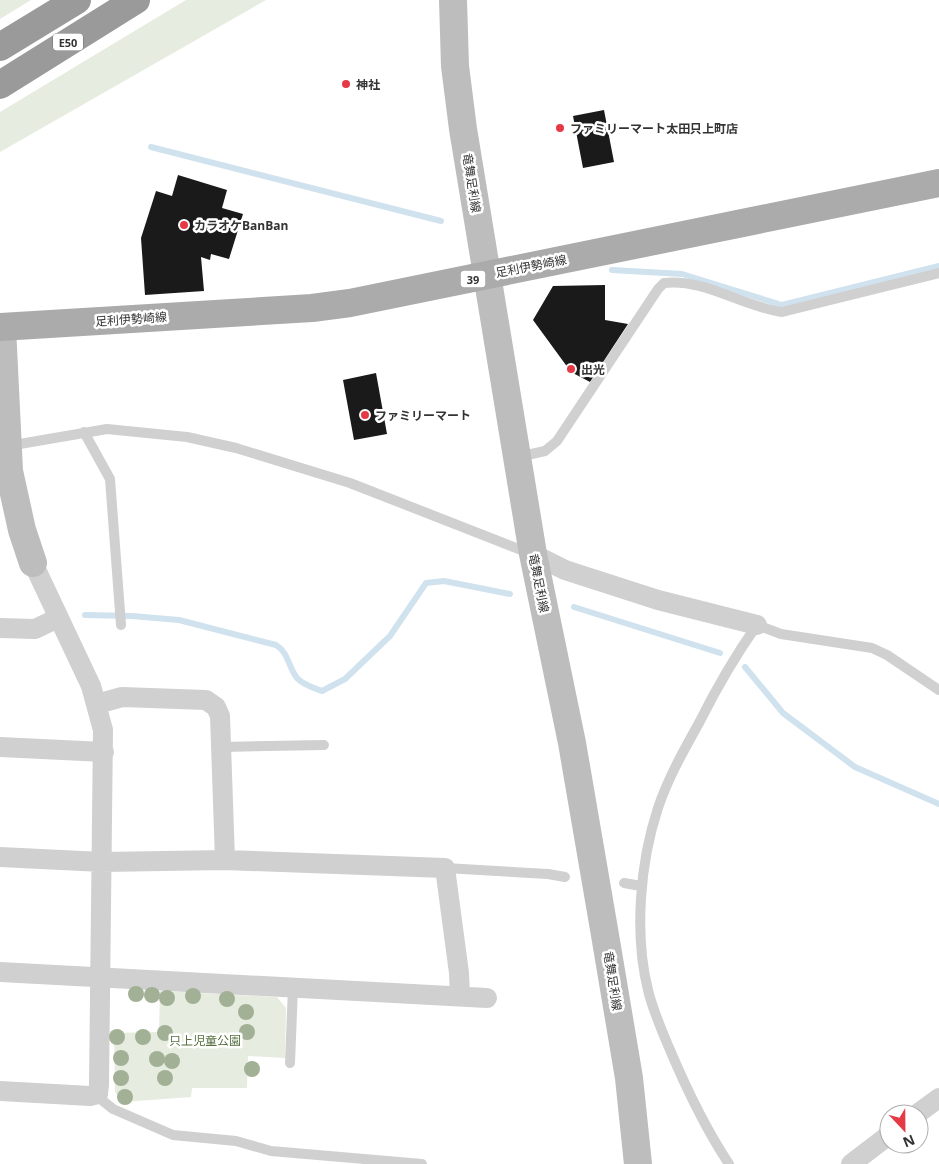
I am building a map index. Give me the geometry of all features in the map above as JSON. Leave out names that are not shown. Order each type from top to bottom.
[{"type":"highway","name":"E50","points":[[0,47],[77,0]]},
{"type":"highway","name":"E50","points":[[0,85],[136,0]]},
{"type":"main road","name":"竜舞足利線","points":[[453,0],[455,66],[487,275],[533,554],[572,743],[605,934],[629,1078],[638,1164]]},
{"type":"main road","name":"足利伊勢崎線","points":[[1,327],[312,308],[350,303],[939,183]]},
{"type":"main road","points":[[1,327],[5,446],[22,530],[33,563]]},
{"type":"street","points":[[533,554],[565,570],[658,600],[757,625]]},
{"type":"street","points":[[0,1091],[90,1096],[98,1094],[103,730],[91,686],[33,563]]},
{"type":"street","points":[[0,628],[35,629],[58,618]]},
{"type":"street","points":[[97,704],[122,697],[206,700],[216,707],[220,716],[225,860]]},
{"type":"street","points":[[0,747],[104,752]]},
{"type":"street","points":[[0,857],[102,862],[225,860],[445,868],[459,973],[460,996]]},
{"type":"street","points":[[0,972],[487,998]]},
{"type":"street","points":[[851,1164],[879,1143]]},
{"type":"lane","points":[[517,458],[545,452],[557,441],[658,289],[664,283],[682,282],[734,297],[768,310],[782,312],[939,272]]},
{"type":"lane","points":[[5,446],[84,432],[123,429],[187,437],[236,448],[350,483],[533,554]]},
{"type":"lane","points":[[84,432],[110,479],[121,625]]},
{"type":"lane","points":[[729,1164],[692,1102],[652,1007],[643,959],[641,886],[647,846],[658,807],[672,772],[739,650],[757,625],[781,634],[872,648],[939,690]]},
{"type":"lane","points":[[221,747],[324,745]]},
{"type":"lane","points":[[445,868],[548,874],[565,877]]},
{"type":"lane","points":[[624,883],[641,886]]},
{"type":"lane","points":[[290,1063],[293,987]]},
{"type":"lane","points":[[98,1094],[102,1101],[114,1109],[173,1135],[236,1141],[272,1151],[422,1164]]},
{"type":"green space","points":[[0,0],[31,0],[0,19]]},
{"type":"green space","points":[[186,0],[266,0],[0,152],[0,112]]},
{"type":"green space","name":"只上児童公園","points":[[160,991],[277,997],[286,1008],[285,1058],[248,1056],[247,1088],[192,1088],[191,1097],[123,1102],[115,1092],[114,1033],[159,1032]]},
{"type":"building","points":[[604,110],[614,162],[583,168],[573,116]]},
{"type":"building","points":[[178,175],[227,190],[222,208],[243,214],[229,259],[211,254],[210,260],[201,257],[204,291],[145,295],[141,238],[156,191],[172,196]]},
{"type":"building","points":[[605,285],[605,320],[628,324],[590,382],[571,372],[533,320],[553,286]]},
{"type":"building","points":[[376,373],[387,434],[354,440],[343,380]]},
{"type":"waterway","points":[[151,147],[441,221]]},
{"type":"waterway","points":[[612,270],[682,274],[782,305],[939,266]]},
{"type":"waterway","points":[[85,615],[179,620],[276,645],[284,652],[297,678],[305,684],[322,691],[345,679],[390,636],[426,583],[444,581],[510,594]]},
{"type":"waterway","points":[[574,607],[720,653]]},
{"type":"waterway","points":[[745,667],[783,713],[855,767],[939,804]]},
{"type":"place","name":"神社","points":[[346,84]]},
{"type":"place","name":"ファミリーマート太田只上町店","points":[[560,128]]},
{"type":"place","name":"カラオケBanBan","points":[[184,225]]},
{"type":"place","name":"出光","points":[[571,369]]},
{"type":"place","name":"ファミリーマート","points":[[365,415]]}]
